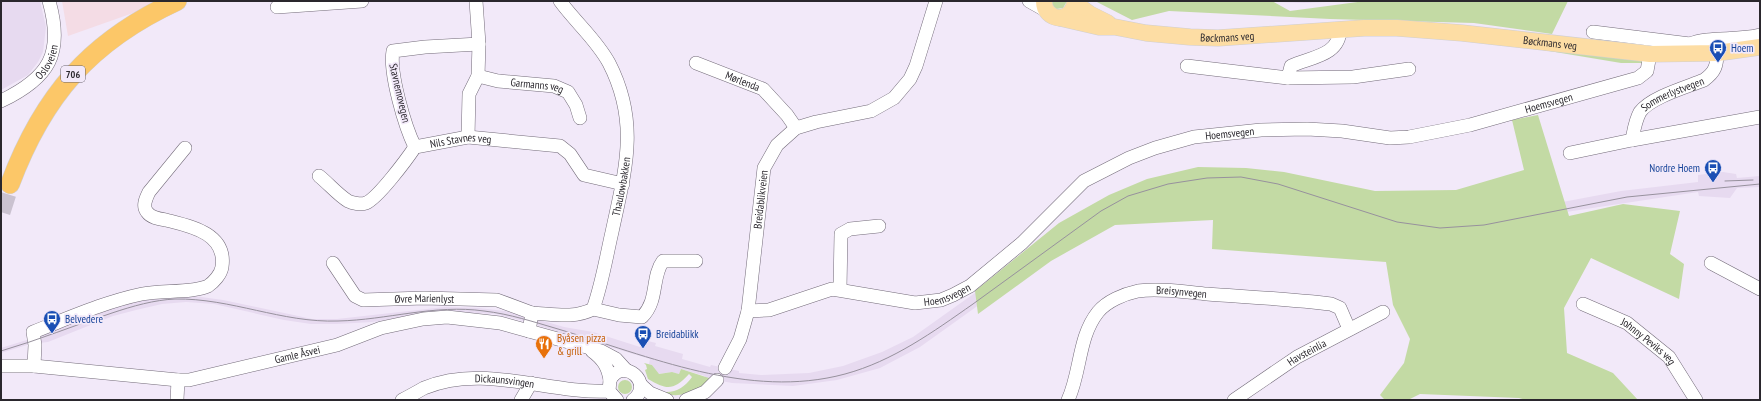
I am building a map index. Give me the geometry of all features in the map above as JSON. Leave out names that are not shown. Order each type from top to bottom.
[{"type":"highway","name":"706","points":[[10,184],[36,124],[70,77],[90,56],[114,38],[136,23],[177,1]]},
{"type":"main road","name":"Bøckmans veg","points":[[1075,2],[1090,14],[1115,27]]},
{"type":"main road","points":[[1060,18],[1070,13],[1075,2]]},
{"type":"main road","name":"Bøckmans veg","points":[[1045,5],[1054,17],[1099,27],[1115,27],[1146,33],[1190,38],[1218,38],[1380,28],[1416,29],[1650,54],[1689,49],[1717,53],[1760,47]]},
{"type":"street","name":"Osloveien","points":[[1,102],[27,87],[40,77],[45,70],[52,52],[56,31],[49,1]]},
{"type":"street","points":[[277,8],[362,1]]},
{"type":"street","points":[[468,137],[469,94],[478,76],[479,44],[476,1]]},
{"type":"street","name":"Thaulowbakken","points":[[560,1],[599,47],[617,84],[628,126],[628,140],[623,184],[600,285],[593,309]]},
{"type":"street","name":"Breidablikveien","points":[[725,368],[740,339],[748,311],[764,168],[777,145],[796,128],[816,122],[871,111],[894,98],[910,79],[916,66],[936,1]]},
{"type":"street","points":[[1029,1],[1045,5]]},
{"type":"street","points":[[1288,78],[1291,66],[1332,50],[1338,40],[1340,30]]},
{"type":"street","points":[[1593,32],[1689,49],[1698,41],[1735,40],[1760,35]]},
{"type":"street","name":"Stavnemovegen","points":[[416,147],[411,138],[393,75],[391,59],[393,51],[425,46],[479,44]]},
{"type":"street","name":"Sommerlystvegen","points":[[1632,140],[1635,124],[1644,108],[1653,101],[1711,75],[1717,66],[1717,53]]},
{"type":"street","name":"Hoemsvegen","points":[[748,311],[769,310],[822,291],[840,289],[915,303],[941,300],[954,296],[970,286],[1022,243],[1084,181],[1104,169],[1155,148],[1194,137],[1261,130],[1307,129],[1342,131],[1390,138],[1462,127],[1525,111],[1638,78],[1647,71],[1650,54]]},
{"type":"street","name":"Mørlenda","points":[[696,63],[763,89],[788,115],[796,128]]},
{"type":"street","points":[[1187,66],[1288,78],[1354,77],[1409,69]]},
{"type":"street","name":"Garmanns veg","points":[[478,76],[498,81],[554,86],[568,92],[576,106],[580,118]]},
{"type":"street","points":[[1570,153],[1632,140],[1760,117]]},
{"type":"street","name":"Nils Stavnes veg","points":[[320,176],[348,200],[361,204],[366,203],[404,163],[416,147],[468,137],[560,146],[570,154],[584,175],[623,184]]},
{"type":"street","points":[[34,366],[35,345],[33,332],[127,297],[158,291],[201,288],[211,284],[216,279],[222,267],[221,254],[212,237],[198,229],[154,218],[146,212],[145,208],[146,198],[149,192],[185,148]]},
{"type":"street","points":[[840,289],[840,234],[856,228],[880,226]]},
{"type":"street","points":[[530,331],[532,313],[570,315],[586,313],[593,309],[619,315],[642,317],[651,305],[663,261],[696,261]]},
{"type":"street","name":"Øvre Marienlyst","points":[[333,263],[355,296],[363,300],[424,298],[497,300],[532,313]]},
{"type":"street","points":[[1711,263],[1760,289]]},
{"type":"street","name":"Breisynvegen","points":[[1068,400],[1075,385],[1082,349],[1093,320],[1106,304],[1137,292],[1183,292],[1331,304],[1340,308],[1349,329]]},
{"type":"street","name":"Johnny Peviks veg","points":[[1583,304],[1627,323],[1669,357],[1696,400]]},
{"type":"street","name":"Havsteinlia","points":[[1234,400],[1297,357],[1383,312]]},
{"type":"street","name":"Gamle Åsvei","points":[[1,366],[34,366],[178,380],[202,378],[337,345],[381,328],[424,319],[447,317],[500,323],[609,354],[616,358],[626,370],[635,374],[641,385]]},
{"type":"street","name":"Gamle Åsvei","points":[[589,349],[604,362],[608,368],[613,394]]},
{"type":"street","points":[[613,394],[618,372],[626,370]]},
{"type":"street","name":"Dickaunsvingen","points":[[402,400],[424,388],[447,382],[478,379],[502,379],[613,394]]},
{"type":"street","points":[[177,400],[178,380]]},
{"type":"street","points":[[686,400],[705,392],[717,380]]},
{"type":"street","points":[[521,400],[530,383]]},
{"type":"street","points":[[633,400],[640,393],[641,385]]},
{"type":"street","points":[[641,385],[650,393],[667,400]]},
{"type":"shaded area","points":[[1,1],[40,1],[46,27],[43,52],[38,62],[28,75],[1,90]]},
{"type":"shaded area","points":[[62,1],[167,1],[68,36]]},
{"type":"shaded area","points":[[1251,1],[1349,1],[1304,3]]},
{"type":"shaded area","points":[[1221,169],[1246,171],[1283,179],[1403,215],[1440,220],[1488,216],[1621,191],[1698,182],[1698,175],[1723,172],[1736,174],[1737,178],[1760,176],[1760,187],[1737,188],[1730,198],[1699,196],[1698,192],[1566,212],[1478,230],[1440,232],[1403,227],[1247,182],[1220,181],[1167,187],[1146,193],[1106,214],[920,347],[880,368],[837,380],[793,386],[732,383],[705,378],[705,376],[681,369],[679,374],[672,372],[658,374],[652,365],[649,364],[650,359],[523,321],[496,314],[476,313],[417,315],[372,322],[311,324],[284,320],[214,304],[186,302],[162,304],[113,316],[48,342],[30,344],[1,353],[1,348],[46,334],[45,329],[91,312],[98,314],[127,303],[166,297],[194,296],[223,300],[312,319],[337,319],[445,307],[479,308],[512,312],[564,327],[593,332],[640,347],[644,340],[656,343],[655,346],[683,354],[682,359],[710,367],[711,365],[739,371],[739,373],[761,375],[809,373],[843,366],[882,352],[913,337],[1097,206],[1126,190],[1157,178],[1195,170]]},
{"type":"green space","points":[[1052,1],[1066,1],[1066,3],[1063,8],[1056,9],[1052,5]]},
{"type":"green space","points":[[1095,1],[1272,1],[1290,11],[1365,1],[1568,1],[1552,34],[1474,23],[1330,19],[1169,11],[1132,20]]},
{"type":"green space","points":[[1544,47],[1643,60],[1643,63],[1621,63],[1543,50]]},
{"type":"green space","points":[[1538,115],[1569,216],[1623,204],[1680,211],[1670,254],[1684,264],[1679,299],[1591,258],[1564,308],[1567,353],[1613,373],[1638,400],[1526,400],[1519,398],[1420,394],[1408,400],[1385,400],[1380,395],[1404,363],[1410,339],[1393,305],[1386,262],[1212,249],[1213,220],[1115,225],[1051,261],[978,314],[975,291],[1059,223],[1109,195],[1147,179],[1198,167],[1246,168],[1284,172],[1375,191],[1456,190],[1524,170],[1512,120]]},
{"type":"green space","points":[[644,363],[652,365],[659,374],[672,372],[679,374],[681,369],[712,379],[702,387],[689,393],[676,395],[669,394],[664,392],[680,389],[692,377],[689,374],[679,384],[665,387],[648,379],[645,370],[647,369],[646,365]]},
{"type":"green space","points":[[622,380],[628,380],[632,384],[632,390],[628,394],[622,394],[618,390],[618,384]]},
{"type":"tunnel","points":[[1,212],[10,184]]},
{"type":"tram line","points":[[1,351],[120,310],[175,299],[216,302],[277,315],[317,321],[356,320],[447,309],[466,309],[494,312],[522,318],[663,362],[700,371],[736,378],[772,382],[809,381],[845,374],[880,362],[896,354],[958,315],[1101,211],[1128,196],[1168,184],[1207,178],[1241,177],[1278,184],[1397,222],[1440,228],[1484,225],[1627,197],[1760,184]]},
{"type":"tram line","points":[[1725,181],[1753,180]]},
{"type":"place","name":"Hoem","points":[[1718,63]]},
{"type":"place","name":"Nordre Hoem","points":[[1713,183]]},
{"type":"place","name":"Belvedere","points":[[52,334]]},
{"type":"place","name":"Breidablikk","points":[[643,349]]},
{"type":"place","name":"Byåsen pizza & grill","points":[[544,359]]}]
